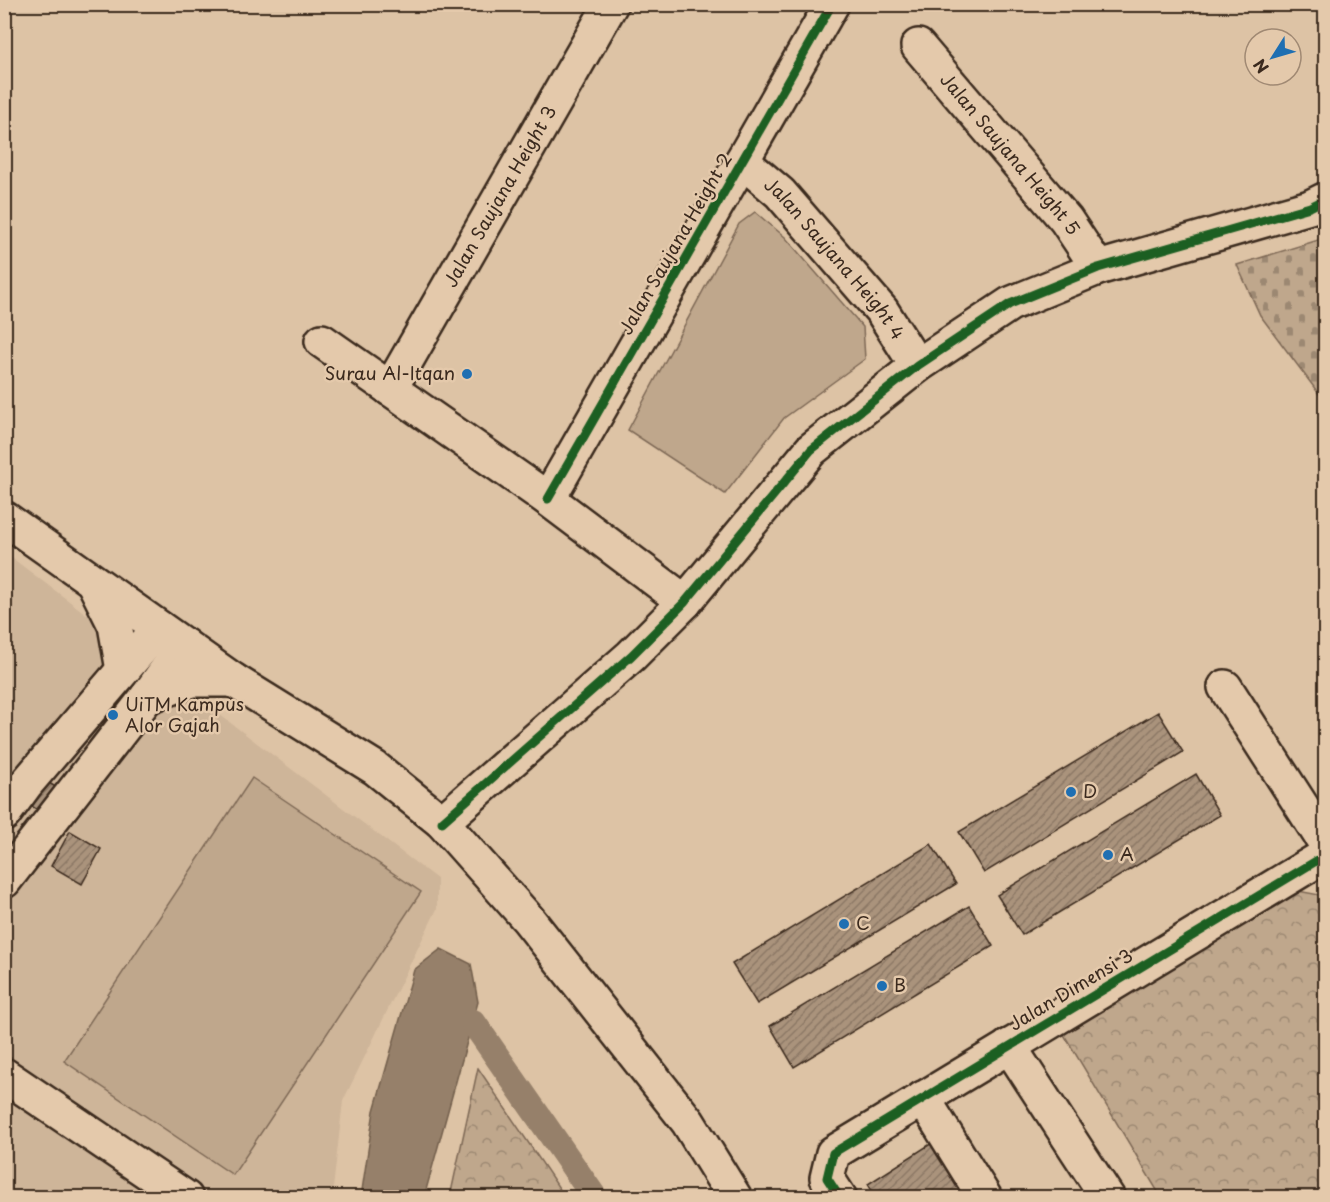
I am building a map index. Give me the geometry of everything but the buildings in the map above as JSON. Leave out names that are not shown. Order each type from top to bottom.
[{"type":"street","name":"Jalan Saujana Height 3","points":[[390,389],[611,4]]},
{"type":"street","name":"Jalan Saujana Height 2","points":[[548,500],[832,4]]},
{"type":"street","name":"Jalan Saujana Height 5","points":[[918,46],[1066,220],[1098,268]]},
{"type":"street","name":"Jalan Saujana Height 4","points":[[742,161],[780,193],[882,311],[917,366]]},
{"type":"street","points":[[442,822],[631,656],[685,602],[810,450],[917,366],[1010,304],[1098,268],[1310,207],[1326,199]]},
{"type":"street","points":[[322,341],[548,500],[685,602]]},
{"type":"street","points":[[4,518],[233,680],[375,768],[442,822],[528,920],[688,1122],[735,1197]]},
{"type":"street","points":[[93,580],[116,625],[123,670]]},
{"type":"street","points":[[4,814],[26,784],[123,670],[171,637]]},
{"type":"street","points":[[4,881],[147,697],[171,637]]},
{"type":"street","points":[[147,697],[192,680],[233,680]]},
{"type":"street","points":[[1225,687],[1326,844]]},
{"type":"street","name":"Jalan Dimensi 3","points":[[840,1197],[827,1178],[833,1153],[1326,855]]},
{"type":"street","points":[[1009,1046],[1108,1197]]},
{"type":"street","points":[[4,1075],[186,1197]]},
{"type":"street","points":[[923,1098],[986,1197]]},
{"type":"shaded area","name":"UiTM Kampus Alor Gajah","points":[[4,552],[437,879],[437,909],[343,1101],[332,1197],[5,1197]]},
{"type":"shaded area","points":[[441,949],[471,964],[478,1002],[426,1190],[421,1197],[361,1197],[374,1111],[414,970]]},
{"type":"green space","points":[[755,212],[785,237],[863,327],[865,359],[784,418],[725,494],[628,430],[739,224]]},
{"type":"green space","points":[[1326,238],[1325,402],[1260,315],[1237,265]]},
{"type":"green space","points":[[252,778],[421,892],[233,1175],[64,1061]]},
{"type":"green space","points":[[1298,891],[1325,896],[1325,1197],[1161,1197],[1063,1033]]},
{"type":"green space","points":[[478,1068],[565,1197],[450,1197]]},
{"type":"waterway","points":[[473,1022],[595,1198]]},
{"type":"cycle path","points":[[548,499],[832,4]]},
{"type":"cycle path","points":[[442,822],[631,656],[685,602],[811,450],[917,366],[1010,304],[1098,268],[1310,207],[1326,199]]},
{"type":"cycle path","points":[[840,1198],[827,1178],[833,1153],[1326,855]]},
{"type":"place","name":"Surau Al-Itqan","points":[[467,374]]},
{"type":"place","name":"UiTM Kampus Alor Gajah","points":[[113,715]]},
{"type":"place","name":"D","points":[[1071,792]]},
{"type":"place","name":"A","points":[[1108,855]]},
{"type":"place","name":"C","points":[[844,924]]},
{"type":"place","name":"B","points":[[882,986]]}]
